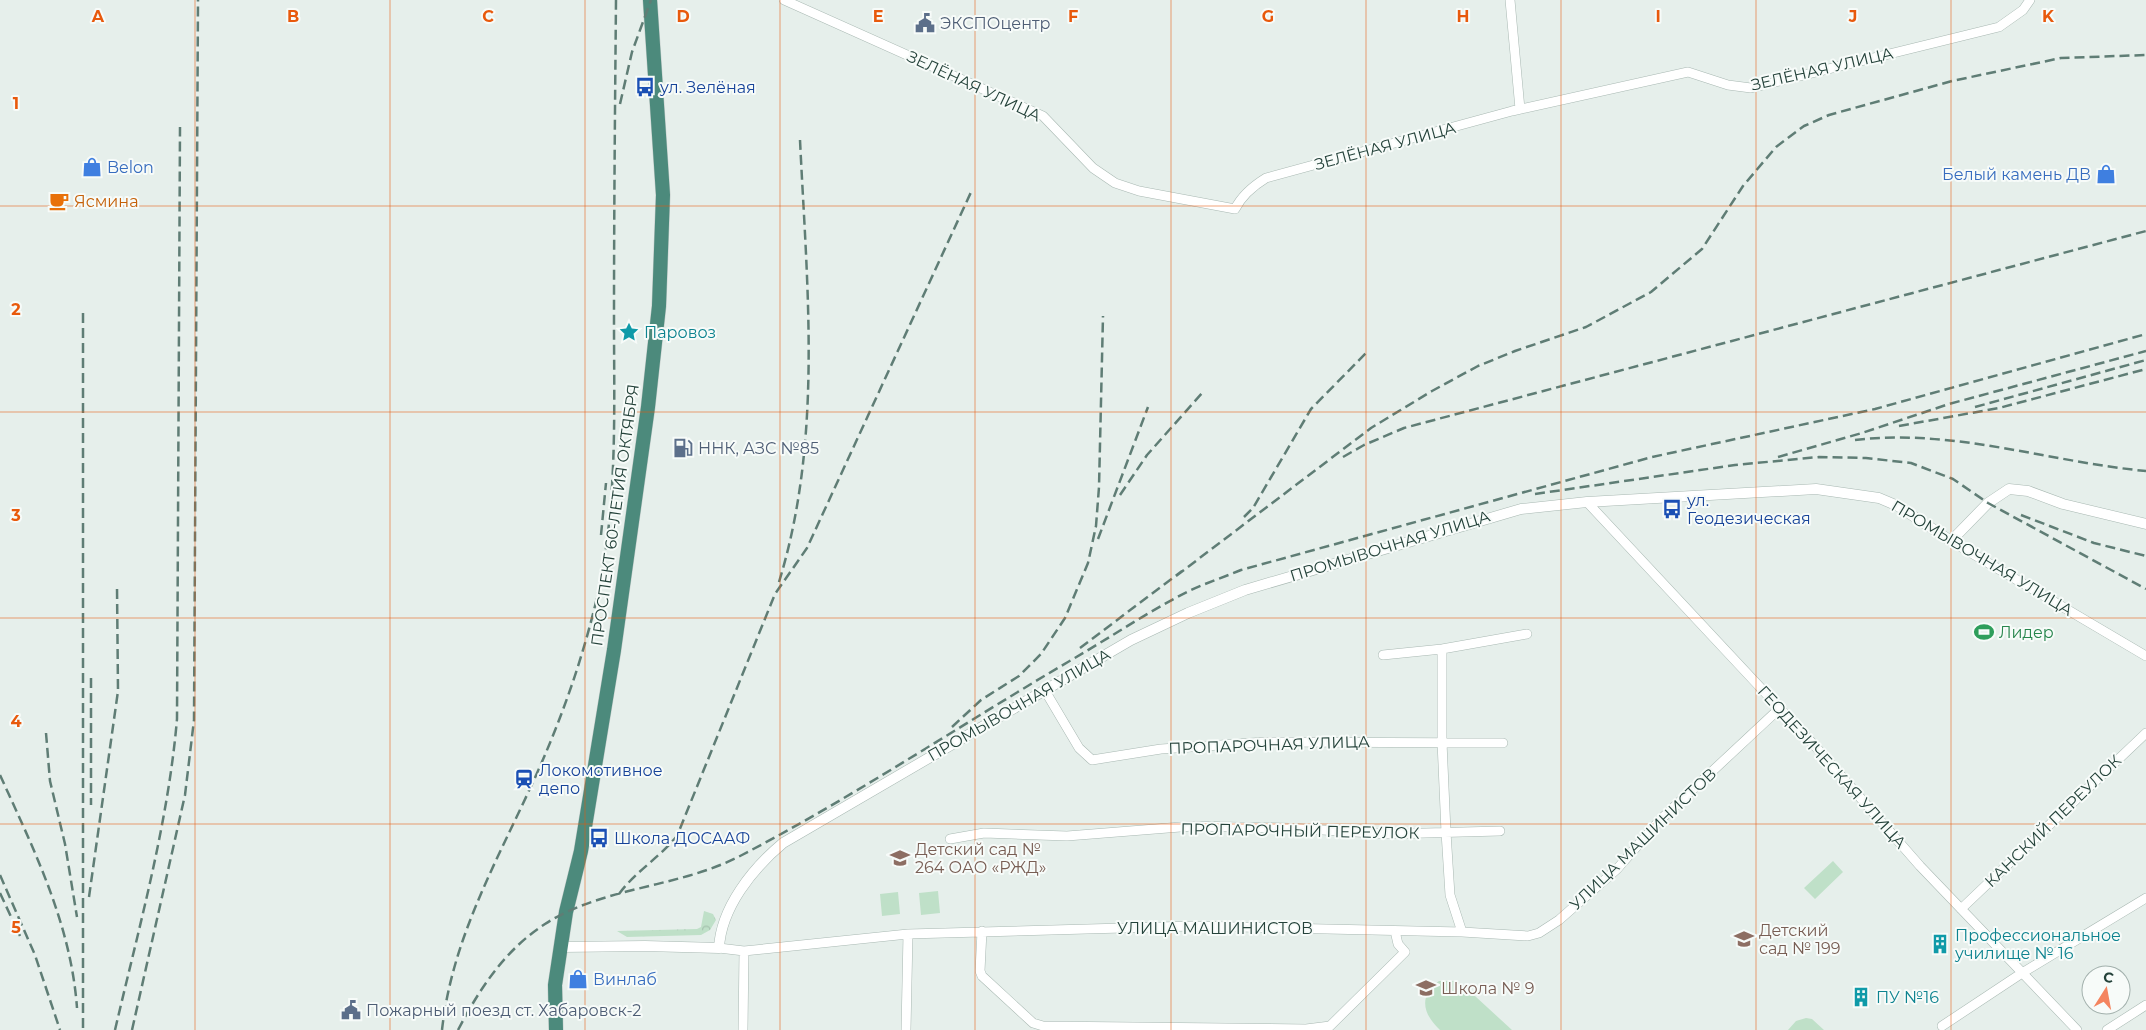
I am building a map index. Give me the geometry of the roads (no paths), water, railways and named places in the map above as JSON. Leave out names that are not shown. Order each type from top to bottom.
[{"type":"highway","name":"ПРОСПЕКТ 60-ЛЕТИЯ ОКТЯБРЯ","points":[[556,1030],[555,985],[566,912],[581,851],[614,650],[660,306],[663,195],[650,0]]},
{"type":"street","name":"ЗЕЛЁНАЯ УЛИЦА","points":[[784,0],[1043,116],[1092,168],[1115,183],[1139,191],[1235,209],[1240,199],[1266,178],[1520,109],[1688,72],[1728,85],[1752,88],[1999,27],[2023,10],[2030,0]]},
{"type":"street","points":[[1510,0],[1520,109]]},
{"type":"street","name":"ПРОМЫВОЧНАЯ УЛИЦА","points":[[719,948],[720,932],[731,903],[764,859],[783,843],[1044,689],[1131,640],[1246,590],[1504,512],[1587,502],[1816,489],[1849,492],[1879,498],[1898,506],[1951,541],[2146,656]]},
{"type":"street","points":[[1951,541],[1988,503],[2009,490],[2028,491],[2063,504],[2146,524]]},
{"type":"street","name":"ГЕОДЕЗИЧЕСКАЯ УЛИЦА","points":[[1587,502],[1780,708],[1960,909],[2077,1030]]},
{"type":"street","points":[[1383,655],[1442,649],[1526,634]]},
{"type":"street","points":[[1442,649],[1442,742],[1450,895],[1462,932]]},
{"type":"street","name":"ПРОПАРОЧНАЯ УЛИЦА","points":[[1044,689],[1079,748],[1092,760],[1161,748],[1265,742],[1503,743]]},
{"type":"street","name":"УЛИЦА МАШИНИСТОВ","points":[[562,947],[645,946],[719,948],[744,951],[908,934],[1194,926],[1462,932],[1528,936],[1539,933],[1559,920],[1617,869],[1660,820],[1780,708]]},
{"type":"street","name":"КАНСКИЙ ПЕРЕУЛОК","points":[[1960,909],[2146,734]]},
{"type":"street","name":"ПРОПАРОЧНЫЙ ПЕРЕУЛОК","points":[[950,839],[984,833],[1067,836],[1194,826],[1289,828],[1389,834],[1500,831]]},
{"type":"street","points":[[1942,1026],[2022,973],[2146,898]]},
{"type":"street","points":[[982,931],[980,971],[982,976],[1033,1023],[1052,1027],[1296,1028],[1330,1026],[1405,952],[1398,944],[1395,931]]},
{"type":"street","points":[[906,1030],[908,934]]},
{"type":"street","points":[[743,1030],[744,951]]},
{"type":"street","points":[[2107,1030],[2146,1005]]},
{"type":"railway","points":[[132,1030],[185,795],[194,720],[198,0]]},
{"type":"railway","points":[[442,1030],[447,997],[465,933],[477,902],[552,739],[583,651],[602,571],[611,500],[614,428],[616,0]]},
{"type":"railway","points":[[620,104],[632,52],[651,0]]},
{"type":"railway","points":[[1176,576],[1371,428],[1432,391],[1478,366],[1515,351],[1586,327],[1651,292],[1702,249],[1743,186],[1776,147],[1804,126],[1829,115],[1952,81],[2061,58],[2146,55]]},
{"type":"railway","points":[[115,1030],[160,836],[173,758],[177,719],[180,127]]},
{"type":"railway","points":[[779,582],[793,528],[802,473],[807,418],[808,307],[800,140]]},
{"type":"railway","points":[[619,894],[677,836],[775,594],[807,548],[972,190]]},
{"type":"railway","points":[[1343,457],[1364,445],[1404,428],[2146,231]]},
{"type":"railway","points":[[83,313],[83,1030]]},
{"type":"railway","points":[[952,727],[981,700],[1019,676],[1041,654],[1065,618],[1088,563],[1096,526],[1099,487],[1103,316]]},
{"type":"railway","points":[[458,1030],[475,999],[495,971],[518,946],[545,924],[568,911],[592,902],[693,874],[718,866],[742,855],[826,809],[1145,616],[1202,585],[1241,570],[1652,457],[1875,409],[2146,334]]},
{"type":"railway","points":[[1778,457],[1862,433],[1949,404],[2146,351]]},
{"type":"railway","points":[[1244,517],[1253,508],[1311,409],[1367,352]]},
{"type":"railway","points":[[1975,407],[2146,360]]},
{"type":"railway","points":[[1899,426],[1999,408],[2146,369]]},
{"type":"railway","points":[[1120,495],[1147,455],[1203,392]]},
{"type":"railway","points":[[1098,539],[1148,407]]},
{"type":"railway","points":[[1855,440],[1892,438],[1965,442],[2110,467],[2146,471]]},
{"type":"railway","points":[[1535,494],[1735,465],[1819,457],[1866,458],[1911,463],[1953,479],[1988,503],[2146,589]]},
{"type":"railway","points":[[601,535],[606,483]]},
{"type":"railway","points":[[2021,515],[2094,543],[2146,556]]},
{"type":"railway","points":[[1080,648],[1182,571]]},
{"type":"railway","points":[[89,897],[118,691],[117,587]]},
{"type":"railway","points":[[91,678],[91,805]]},
{"type":"railway","points":[[46,733],[50,781],[65,844],[77,917]]},
{"type":"railway","points":[[0,775],[26,831],[59,917],[73,977],[77,1008]]},
{"type":"railway","points":[[0,875],[35,955],[60,1030]]},
{"type":"railway","points":[[0,893],[20,936]]},
{"type":"place","name":"ЭКСПОцентр","points":[[925,23]]},
{"type":"place","name":"ул. Зелёная","points":[[645,87]]},
{"type":"place","name":"Belon","points":[[92,167]]},
{"type":"place","name":"Белый камень ДВ","points":[[2106,174]]},
{"type":"place","name":"Ясмина","points":[[59,201]]},
{"type":"place","name":"Паровоз","points":[[629,332]]},
{"type":"place","name":"ННК, АЗС №85","points":[[683,448]]},
{"type":"place","name":"ул. Геодезическая","points":[[1672,509]]},
{"type":"place","name":"Лидер","points":[[1984,632]]},
{"type":"place","name":"Локомотивное депо","points":[[524,779]]},
{"type":"place","name":"Школа ДОСААФ","points":[[599,838]]},
{"type":"place","name":"Детский сад № 264 ОАО «РЖД»","points":[[900,858]]},
{"type":"place","name":"Детский сад № 199","points":[[1744,939]]},
{"type":"place","name":"Профессиональное училище № 16","points":[[1940,944]]},
{"type":"place","name":"Винлаб","points":[[578,979]]},
{"type":"place","name":"Школа № 9","points":[[1426,988]]},
{"type":"place","name":"ПУ №16","points":[[1861,997]]},
{"type":"place","name":"Пожарный поезд ст. Хабаровск-2","points":[[351,1010]]}]
